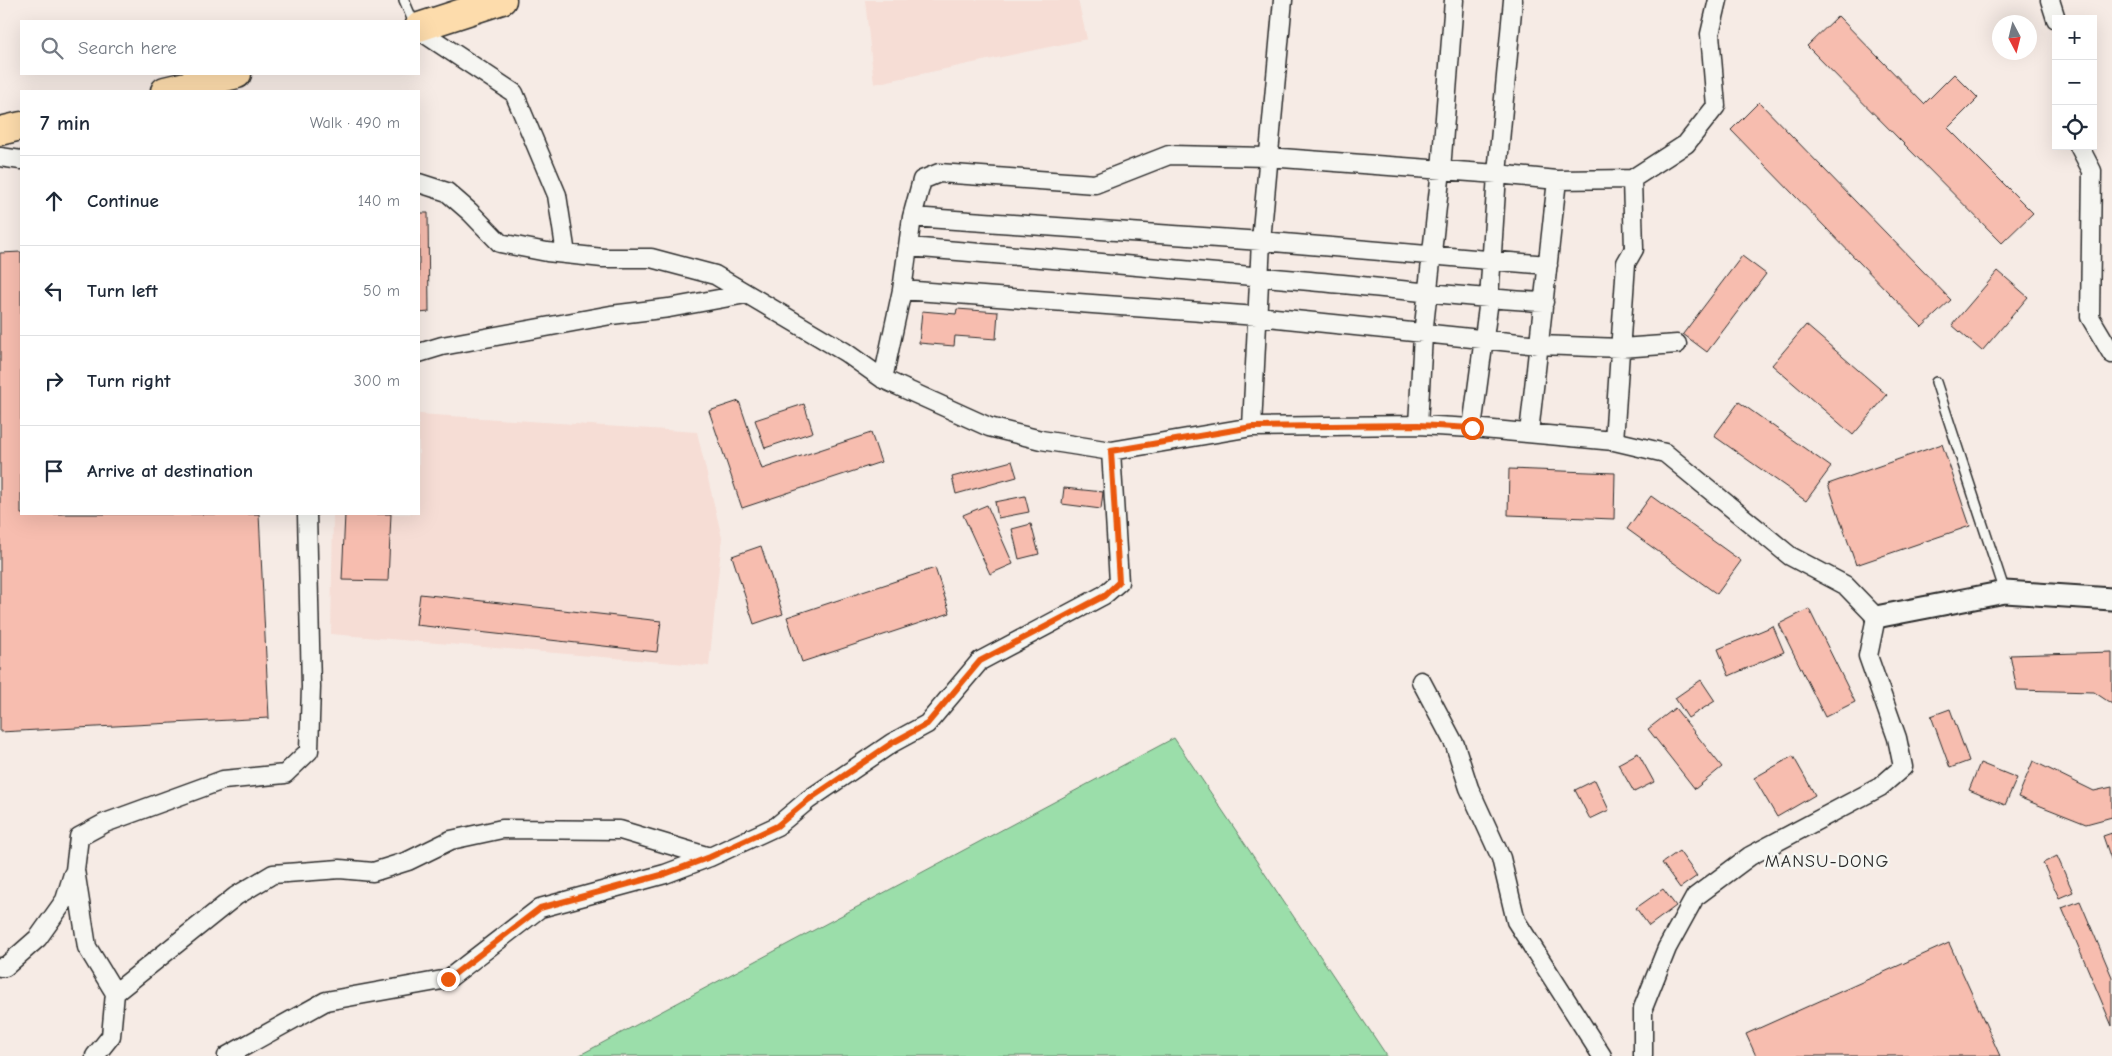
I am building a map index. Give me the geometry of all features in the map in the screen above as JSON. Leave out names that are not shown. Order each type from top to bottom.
[{"type":"main road","points":[[420,29],[502,0]]},
{"type":"main road","points":[[169,90],[233,75]]},
{"type":"main road","points":[[0,131],[20,126]]},
{"type":"street","points":[[1252,427],[1258,276],[1283,0]]},
{"type":"street","points":[[1418,425],[1423,335],[1440,170],[1454,0]]},
{"type":"street","points":[[1472,428],[1489,300],[1490,259],[1512,0]]},
{"type":"street","points":[[884,379],[902,290],[912,217],[922,180],[940,173],[1095,184],[1169,155],[1268,158],[1557,180],[1632,179],[1686,144],[1716,106],[1710,34],[1718,0]]},
{"type":"street","points":[[2050,0],[2055,15]]},
{"type":"street","points":[[420,30],[514,94],[557,195],[566,254]]},
{"type":"street","points":[[2081,150],[2092,171],[2090,317],[2112,354]]},
{"type":"street","points":[[0,157],[20,160]]},
{"type":"street","points":[[1614,441],[1626,263],[1634,249],[1632,179]]},
{"type":"street","points":[[1530,432],[1557,180]]},
{"type":"street","points":[[420,183],[447,192],[470,212],[500,243],[546,252],[603,258],[651,258],[715,275],[845,352],[884,379],[989,427],[1040,440],[1111,451],[1252,427],[1418,425],[1530,432],[1614,441],[1666,453],[1790,556],[1845,585],[1876,617]]},
{"type":"street","points":[[912,217],[1261,240],[1548,265]]},
{"type":"street","points":[[909,247],[1258,276],[1428,292],[1489,300],[1544,302]]},
{"type":"street","points":[[902,290],[1257,316],[1423,335],[1539,345],[1621,348],[1677,344]]},
{"type":"street","points":[[420,353],[442,346],[611,315],[669,308],[746,294]]},
{"type":"street","points":[[227,1056],[326,1001],[448,979],[540,908],[665,874],[710,857],[777,826],[808,800],[892,743],[927,724],[980,661],[1104,596],[1119,582],[1111,451]]},
{"type":"street","points":[[0,966],[5,967],[38,938],[65,900],[74,870],[79,837],[105,823],[223,780],[285,774],[309,751],[311,687],[307,515]]},
{"type":"street","points":[[1876,617],[2005,592],[2112,599]]},
{"type":"street","points":[[1644,1056],[1643,1008],[1667,948],[1695,897],[1750,856],[1880,787],[1903,767],[1897,738],[1868,656],[1876,617]]},
{"type":"street","points":[[1421,681],[1456,745],[1469,788],[1501,858],[1516,921],[1602,1056]]},
{"type":"street","points":[[115,993],[236,896],[273,874],[340,869],[373,872],[408,861],[451,840],[502,829],[620,830],[710,857]]},
{"type":"street","points":[[74,870],[87,948],[115,993],[111,1036],[95,1056]]},
{"type":"lane","points":[[404,0],[413,20]]},
{"type":"lane","points":[[1936,382],[2005,592]]},
{"type":"shaded area","points":[[865,0],[1078,0],[1087,39],[874,84]]},
{"type":"shaded area","points":[[420,414],[697,432],[722,538],[709,666],[331,634],[333,515],[420,515]]},
{"type":"green space","points":[[1174,738],[1387,1056],[578,1056]]},
{"type":"building","points":[[1838,16],[1924,104],[1954,74],[1978,98],[1948,128],[2033,213],[2002,243],[1807,46]]},
{"type":"building","points":[[1759,102],[1951,300],[1922,327],[1731,130]]},
{"type":"building","points":[[420,213],[428,213],[429,312],[420,313]]},
{"type":"building","points":[[20,252],[20,515],[259,515],[269,718],[0,732],[0,253]]},
{"type":"building","points":[[1742,256],[1766,274],[1707,352],[1683,334]]},
{"type":"building","points":[[1998,271],[2028,297],[1982,351],[1952,325]]},
{"type":"building","points":[[957,309],[998,312],[996,339],[955,336],[954,346],[919,343],[922,311],[956,314]]},
{"type":"building","points":[[1806,325],[1887,395],[1853,435],[1772,365]]},
{"type":"building","points":[[739,401],[762,469],[871,433],[881,462],[742,508],[709,411]]},
{"type":"building","points":[[1739,402],[1831,467],[1806,501],[1714,436]]},
{"type":"building","points":[[804,404],[813,432],[765,448],[755,420]]},
{"type":"building","points":[[1942,444],[1970,526],[1856,565],[1828,484]]},
{"type":"building","points":[[1012,461],[1017,477],[956,494],[952,477]]},
{"type":"building","points":[[1509,469],[1615,473],[1614,519],[1508,515]]},
{"type":"building","points":[[1064,488],[1103,492],[1101,509],[1062,504]]},
{"type":"building","points":[[1025,496],[1029,512],[998,518],[995,502]]},
{"type":"building","points":[[1651,496],[1741,561],[1717,594],[1627,529]]},
{"type":"building","points":[[987,505],[1013,564],[990,574],[963,515]]},
{"type":"building","points":[[345,515],[391,515],[388,581],[342,580]]},
{"type":"building","points":[[1031,524],[1039,554],[1019,559],[1012,529]]},
{"type":"building","points":[[761,546],[783,614],[754,624],[732,556]]},
{"type":"building","points":[[935,568],[950,613],[802,662],[787,617]]},
{"type":"building","points":[[420,594],[661,621],[657,652],[416,625]]},
{"type":"building","points":[[1809,609],[1855,702],[1825,717],[1779,624]]},
{"type":"building","points":[[1773,626],[1784,652],[1729,676],[1718,649]]},
{"type":"building","points":[[2112,652],[2112,704],[2094,692],[2017,690],[2010,655]]},
{"type":"building","points":[[1701,680],[1715,701],[1688,718],[1675,698]]},
{"type":"building","points":[[1675,708],[1722,767],[1695,789],[1648,729]]},
{"type":"building","points":[[1950,709],[1969,761],[1950,768],[1931,716]]},
{"type":"building","points":[[1638,753],[1654,782],[1634,792],[1618,764]]},
{"type":"building","points":[[1793,756],[1815,795],[1777,817],[1754,778]]},
{"type":"building","points":[[2033,761],[2094,791],[2112,787],[2112,817],[2086,824],[2018,797]]},
{"type":"building","points":[[1980,763],[2017,778],[2005,805],[1969,790]]},
{"type":"building","points":[[1595,780],[1609,810],[1590,819],[1575,790]]},
{"type":"building","points":[[2112,833],[2112,862],[2103,836]]},
{"type":"building","points":[[1679,851],[1697,876],[1680,888],[1662,863]]},
{"type":"building","points":[[2057,856],[2073,892],[2059,898],[2043,863]]},
{"type":"building","points":[[1663,889],[1676,906],[1649,926],[1636,908]]},
{"type":"building","points":[[2080,901],[2112,977],[2112,1026],[2062,908]]},
{"type":"building","points":[[1949,943],[2000,1056],[1756,1056],[1746,1034]]},
{"type":"district","name":"MANSU-DONG","points":[[1827,861]]},
{"type":"route","points":[[448,979],[540,908],[665,874],[710,857],[777,826],[808,800],[892,743],[927,724],[980,661],[1104,596],[1119,582],[1111,451],[1252,427],[1418,425],[1472,428]]}]
